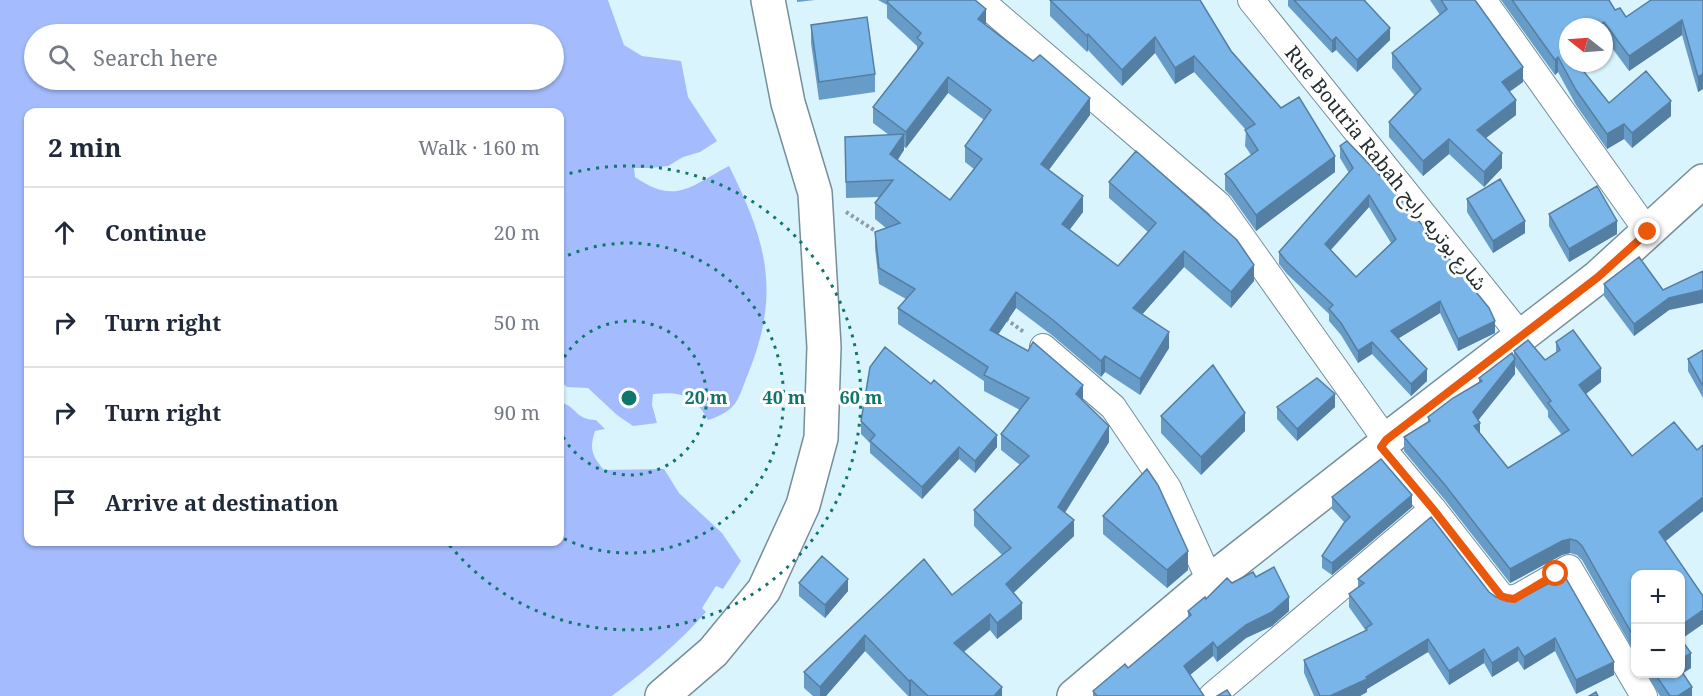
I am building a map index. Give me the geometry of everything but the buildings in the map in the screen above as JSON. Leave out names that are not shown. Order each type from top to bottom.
[{"type":"main road","points":[[662,696],[713,652],[764,590],[803,505],[821,438],[824,347],[815,193],[788,103],[768,0]]},
{"type":"main road","points":[[1074,696],[1210,581],[1598,277],[1703,181]]},
{"type":"street","points":[[980,0],[1219,205],[1383,444],[1501,596],[1514,599],[1569,568],[1644,696]]},
{"type":"street","name":"Rue Boutria Rabah شارع بوتريه رابح","points":[[1251,0],[1521,336]]},
{"type":"street","points":[[1487,2],[1648,232]]},
{"type":"street","points":[[1043,346],[1113,407],[1168,488],[1210,581]]},
{"type":"street","points":[[1212,696],[1433,509]]},
{"type":"path","points":[[815,193],[886,238]]},
{"type":"path","points":[[1005,318],[1043,346]]},
{"type":"water","points":[[0,0],[608,0],[624,45],[642,56],[681,61],[688,97],[717,141],[700,152],[683,157],[668,166],[634,168],[635,177],[649,186],[662,190],[684,190],[729,166],[753,219],[760,244],[767,293],[764,318],[748,374],[731,408],[708,420],[698,405],[686,396],[671,393],[653,394],[652,405],[657,423],[633,426],[617,415],[588,388],[567,387],[564,384],[564,108],[24,108],[24,546],[564,546],[564,403],[580,415],[596,420],[605,429],[595,431],[592,443],[594,456],[604,470],[664,469],[679,493],[722,533],[741,561],[723,589],[716,586],[702,608],[706,612],[695,624],[673,646],[612,696],[0,696]]},
{"type":"route","points":[[1556,574],[1514,599],[1501,596],[1381,447],[1386,440],[1598,277],[1648,232]]}]
